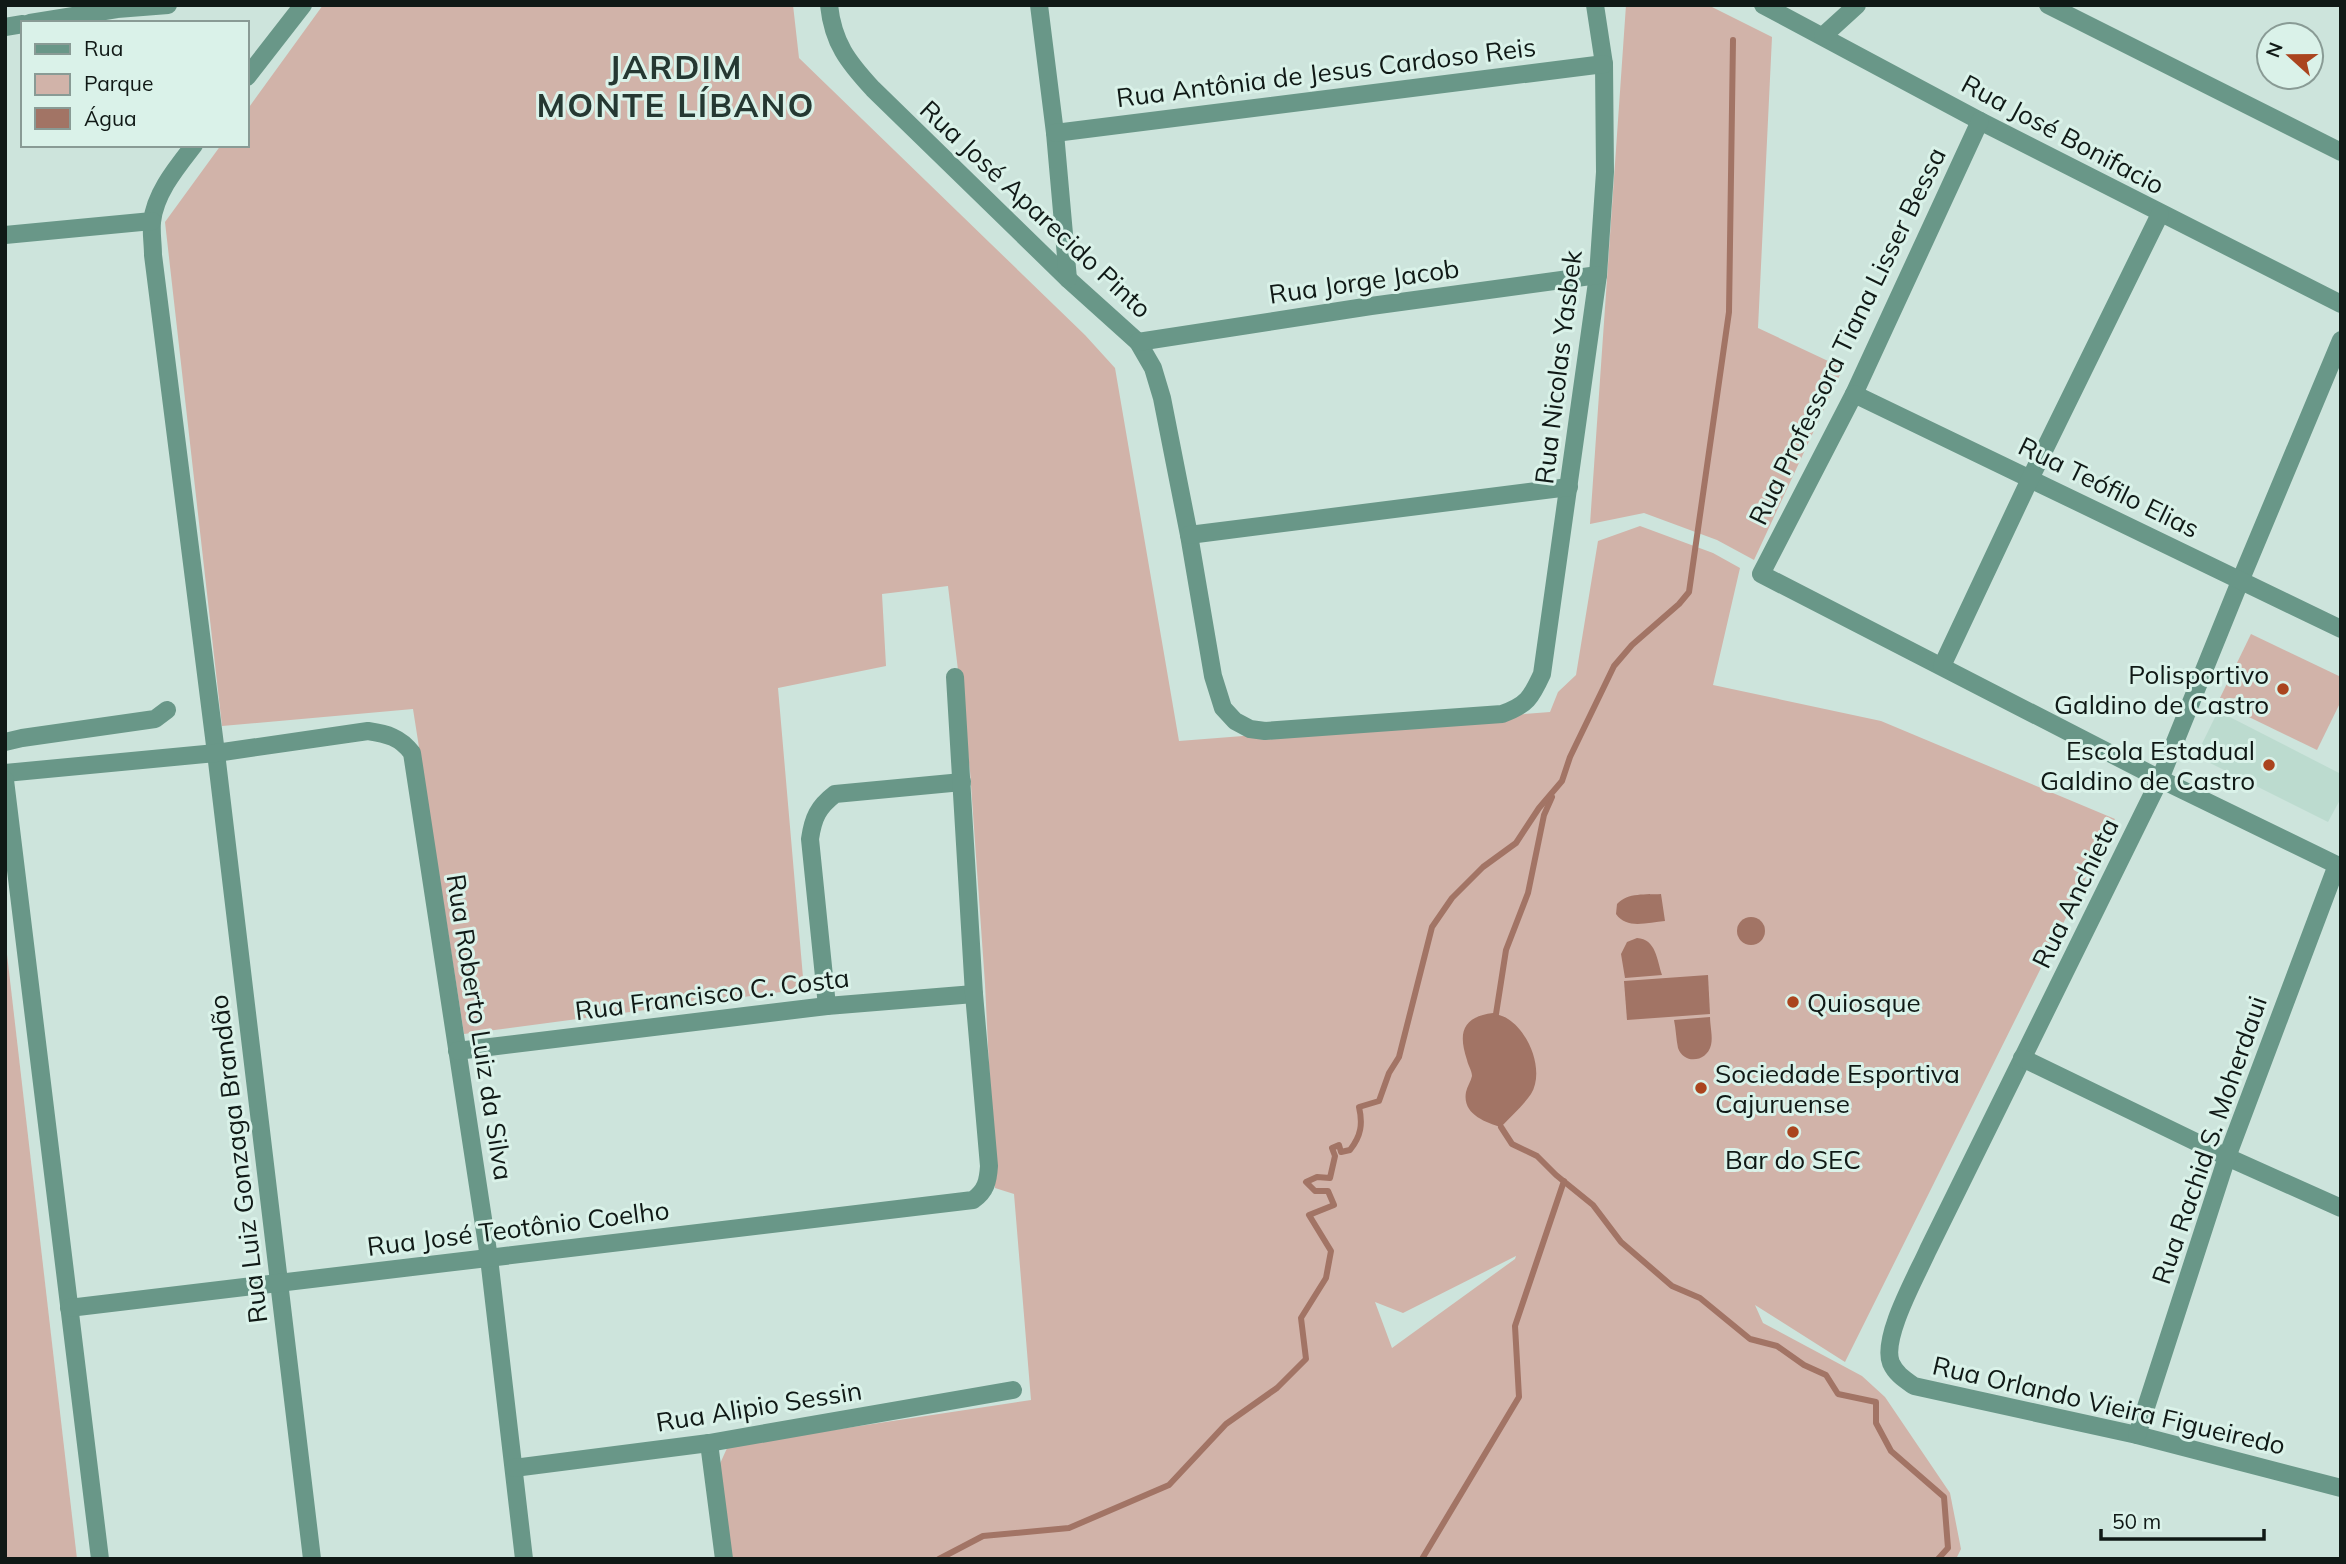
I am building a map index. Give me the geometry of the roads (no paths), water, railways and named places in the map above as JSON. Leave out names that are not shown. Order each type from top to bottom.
[{"type":"street","points":[[41,21],[117,7],[169,5]]},
{"type":"street","points":[[248,76],[303,5]]},
{"type":"street","name":"Rua José Aparecido Pinto","points":[[829,5],[838,44],[850,64],[1068,279],[1138,341],[1153,368],[1162,398],[1213,676],[1223,708],[1235,721],[1250,729],[1265,732]]},
{"type":"street","points":[[1039,5],[1055,133],[1068,279]]},
{"type":"street","name":"Rua Nicolas Yasbek","points":[[1265,732],[1502,714],[1521,707],[1533,695],[1542,674],[1598,275],[1605,172],[1604,64],[1595,5]]},
{"type":"street","name":"Rua José Bonifacio","points":[[1763,5],[1980,121],[2341,304]]},
{"type":"street","points":[[1823,36],[1857,5]]},
{"type":"street","points":[[2048,5],[2341,152]]},
{"type":"street","name":"Rua Antônia de Jesus Cardoso Reis","points":[[1055,133],[1604,64]]},
{"type":"street","name":"Rua Professora Tiana Lisser Bessa","points":[[1942,666],[1761,574],[1854,394],[1980,121]]},
{"type":"street","points":[[5,235],[152,221],[159,196],[192,147]]},
{"type":"street","points":[[2160,214],[1942,666],[2160,779],[2339,866]]},
{"type":"street","name":"Rua Luiz Gonzaga Brandão","points":[[152,221],[153,255],[216,753],[312,1559]]},
{"type":"street","name":"Rua Jorge Jacob","points":[[1138,341],[1598,275]]},
{"type":"street","name":"Rua Anchieta","points":[[1889,1345],[1895,1324],[1928,1250],[2160,779],[2341,340]]},
{"type":"street","name":"Rua Teófilo Elias","points":[[1854,394],[2341,629]]},
{"type":"street","points":[[1189,536],[1569,486]]},
{"type":"street","points":[[955,677],[974,994]]},
{"type":"street","points":[[5,743],[22,738],[155,719],[167,710]]},
{"type":"street","name":"Rua Roberto Luiz da Silva","points":[[216,753],[368,732],[388,734],[404,742],[412,753],[489,1258],[524,1559]]},
{"type":"street","points":[[5,773],[216,753]]},
{"type":"street","points":[[5,780],[100,1559]]},
{"type":"street","points":[[827,1006],[810,839],[813,820],[821,805],[835,794],[962,782]]},
{"type":"street","name":"Rua Rachid S. Moherdaui","points":[[2137,1435],[2227,1157],[2339,866]]},
{"type":"street","name":"Rua José Teotônio Coelho","points":[[69,1308],[973,1200],[982,1194],[988,1181],[989,1166],[974,994]]},
{"type":"street","name":"Rua Francisco C. Costa","points":[[457,1051],[827,1006],[974,994]]},
{"type":"street","points":[[2022,1058],[2227,1157],[2341,1208]]},
{"type":"street","name":"Rua Orlando Vieira Figueiredo","points":[[1889,1345],[1890,1361],[1900,1377],[1913,1386],[2137,1435],[2341,1488]]},
{"type":"street","name":"Rua Alipio Sessin","points":[[514,1468],[709,1443],[1013,1390]]},
{"type":"street","points":[[709,1443],[724,1559]]},
{"type":"water","points":[[1661,894],[1665,921],[1632,924],[1616,914],[1617,904],[1621,900],[1638,895]]},
{"type":"water","points":[[1751,917],[1761,921],[1765,931],[1761,941],[1751,945],[1741,941],[1737,931],[1741,921]]},
{"type":"water","points":[[1637,938],[1652,946],[1662,975],[1625,978],[1621,954],[1627,942]]},
{"type":"water","points":[[1708,975],[1710,1014],[1627,1020],[1624,981]]},
{"type":"water","points":[[1493,1013],[1508,1019],[1522,1033],[1533,1053],[1536,1074],[1531,1094],[1501,1127],[1476,1116],[1466,1100],[1472,1076],[1464,1050],[1463,1034],[1475,1018]]},
{"type":"water","points":[[1710,1017],[1712,1039],[1709,1051],[1700,1058],[1685,1057],[1678,1048],[1674,1020]]},
{"type":"waterway","points":[[939,1559],[983,1536],[1069,1528],[1169,1485],[1226,1424],[1277,1388],[1306,1359],[1301,1318],[1326,1278],[1331,1251],[1309,1215],[1334,1205],[1328,1191],[1315,1191],[1306,1182],[1317,1177],[1330,1178],[1335,1156],[1332,1148],[1339,1145],[1341,1152],[1350,1150],[1360,1130],[1359,1107],[1379,1101],[1389,1073],[1399,1057],[1432,927],[1452,898],[1483,867],[1516,843],[1539,808],[1562,781],[1570,757],[1614,666],[1632,645],[1689,592],[1729,312],[1733,40]]},
{"type":"waterway","points":[[1496,1014],[1506,950],[1528,893],[1544,815],[1552,797]]},
{"type":"waterway","points":[[1501,1127],[1512,1144],[1537,1156],[1593,1205],[1621,1242],[1672,1286],[1700,1298],[1750,1339],[1777,1346],[1804,1365],[1826,1375],[1838,1394],[1876,1402],[1876,1423],[1891,1451],[1944,1497],[1948,1548],[1938,1559]]},
{"type":"waterway","points":[[1422,1559],[1519,1397],[1515,1326],[1564,1181]]},
{"type":"place","name":"Polisportivo Galdino de Castro","points":[[2283,689]]},
{"type":"place","name":"Escola Estadual Galdino de Castro","points":[[2269,765]]},
{"type":"place","name":"Quiosque","points":[[1793,1002]]},
{"type":"place","name":"Sociedade Esportiva Cajuruense","points":[[1701,1088]]},
{"type":"place","name":"Bar do SEC","points":[[1793,1132]]},
{"type":"district","name":"JARDIM MONTE LÍBANO","points":[[676,85]]}]
